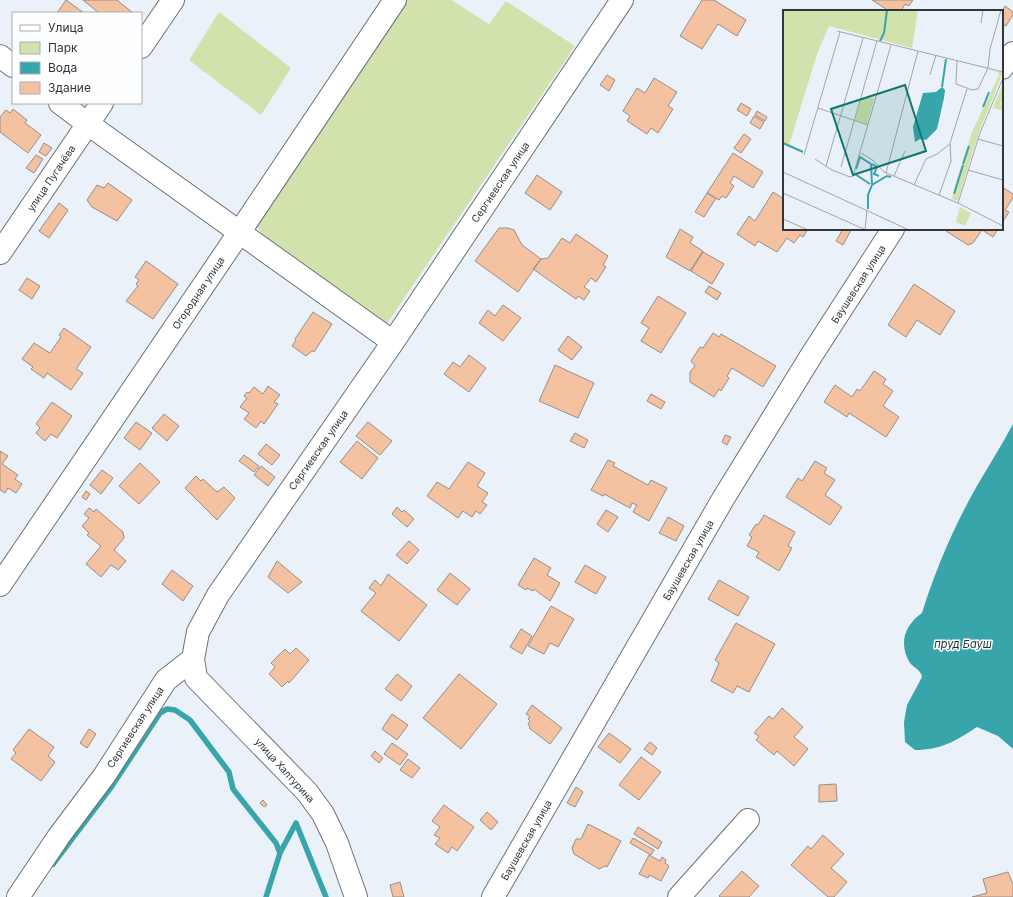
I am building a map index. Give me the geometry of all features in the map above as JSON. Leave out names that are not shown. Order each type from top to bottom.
[{"type":"street","points":[[142,46],[173,0]]},
{"type":"street","name":"Огородная улица","points":[[0,585],[240,233],[395,0]]},
{"type":"street","name":"Сергиевская улица","points":[[18,897],[59,836],[104,776],[166,680],[193,659],[198,632],[218,595],[393,342],[622,0]]},
{"type":"street","points":[[1003,67],[1013,53]]},
{"type":"street","points":[[0,56],[12,65]]},
{"type":"street","points":[[61,104],[393,342]]},
{"type":"street","name":"улица Пугачёва","points":[[0,253],[101,104]]},
{"type":"street","name":"Баушевская улица","points":[[493,897],[723,499],[811,356],[892,230]]},
{"type":"street","name":"улица Халтурина","points":[[193,659],[196,678],[307,792],[323,814],[337,843],[356,897]]},
{"type":"street","points":[[679,897],[748,820]]},
{"type":"green space","points":[[405,0],[451,0],[489,24],[506,1],[575,46],[386,325],[273,247],[256,226]]},
{"type":"green space","points":[[219,12],[291,68],[261,115],[189,60]]},
{"type":"water","name":"пруд Бауш","points":[[1013,424],[1013,749],[998,736],[977,727],[948,744],[924,750],[915,750],[905,742],[904,722],[907,705],[922,677],[919,671],[910,663],[906,656],[904,648],[905,635],[911,623],[922,613],[941,559],[957,524],[974,490]]},
{"type":"building","points":[[66,0],[83,12],[58,12]]},
{"type":"building","points":[[83,0],[117,0],[132,12],[98,12]]},
{"type":"building","points":[[702,0],[714,0],[746,20],[737,36],[718,24],[702,49],[680,36]]},
{"type":"building","points":[[872,0],[913,0],[909,6],[905,4],[902,10],[887,10]]},
{"type":"building","points":[[1005,6],[1013,12],[1013,15],[1006,26],[1003,24],[1003,10]]},
{"type":"building","points":[[607,75],[615,80],[609,91],[600,85]]},
{"type":"building","points":[[654,78],[677,92],[668,106],[673,109],[658,133],[651,128],[647,134],[627,121],[630,116],[623,111],[637,88],[645,93]]},
{"type":"building","points":[[741,103],[751,109],[747,116],[737,110]]},
{"type":"building","points":[[13,109],[27,120],[25,123],[41,135],[28,153],[0,132],[0,117],[6,110],[10,113]]},
{"type":"building","points":[[757,111],[767,117],[765,121],[755,115]]},
{"type":"building","points":[[754,116],[764,122],[760,129],[750,123]]},
{"type":"building","points":[[744,134],[751,139],[741,153],[734,148]]},
{"type":"building","points":[[44,143],[52,148],[46,156],[39,152]]},
{"type":"building","points":[[733,153],[763,172],[753,188],[734,176],[730,183],[734,186],[726,198],[722,196],[719,200],[707,193]]},
{"type":"building","points":[[36,155],[43,159],[34,173],[26,168]]},
{"type":"building","points":[[537,175],[562,192],[550,210],[525,193]]},
{"type":"building","points":[[108,183],[132,200],[117,221],[92,207],[87,200],[97,185],[104,188]]},
{"type":"building","points":[[1003,188],[1013,194],[1013,198],[1005,210],[1009,212],[1003,221]]},
{"type":"building","points":[[773,192],[783,198],[783,230],[807,230],[803,237],[800,235],[794,243],[787,238],[777,252],[758,241],[755,246],[737,234],[749,216],[755,221]]},
{"type":"building","points":[[707,193],[716,198],[704,217],[695,212]]},
{"type":"building","points":[[59,203],[68,210],[49,238],[39,231]]},
{"type":"building","points":[[499,228],[514,230],[522,245],[541,259],[518,292],[475,261]]},
{"type":"building","points":[[680,229],[693,237],[690,243],[703,251],[690,271],[666,257]]},
{"type":"building","points":[[842,230],[851,230],[843,245],[836,241]]},
{"type":"building","points":[[982,230],[973,243],[968,245],[946,231]]},
{"type":"building","points":[[982,230],[997,230],[993,237]]},
{"type":"building","points":[[576,234],[608,256],[603,265],[606,267],[596,282],[591,278],[584,287],[590,291],[584,300],[578,296],[576,299],[533,269],[541,259],[548,258],[562,238],[570,243]]},
{"type":"building","points":[[703,252],[724,264],[712,284],[691,271]]},
{"type":"building","points":[[146,261],[178,284],[153,319],[126,301],[138,286],[136,284],[139,280],[135,277]]},
{"type":"building","points":[[27,278],[40,286],[32,299],[19,290]]},
{"type":"building","points":[[914,284],[955,311],[940,335],[917,320],[906,337],[888,325]]},
{"type":"building","points":[[709,286],[721,293],[717,300],[705,292]]},
{"type":"building","points":[[658,296],[686,313],[661,353],[641,341],[649,328],[641,323]]},
{"type":"building","points":[[503,305],[521,318],[503,341],[479,323],[488,310],[495,316]]},
{"type":"building","points":[[313,312],[332,324],[314,352],[312,351],[306,356],[292,346]]},
{"type":"building","points":[[64,328],[91,347],[76,369],[83,373],[71,390],[47,373],[44,378],[31,369],[33,367],[22,359],[34,343],[50,353],[61,337],[59,335]]},
{"type":"building","points":[[713,333],[719,337],[721,334],[776,366],[763,387],[732,368],[727,376],[729,378],[721,391],[719,389],[714,397],[690,382],[690,372],[695,366],[691,361],[700,347],[703,348]]},
{"type":"building","points":[[568,336],[582,347],[572,360],[558,350]]},
{"type":"building","points":[[469,355],[486,368],[469,392],[444,374],[453,362],[460,367]]},
{"type":"building","points":[[555,365],[594,383],[578,418],[539,401]]},
{"type":"building","points":[[874,371],[886,379],[883,384],[893,391],[883,406],[899,417],[886,437],[849,413],[847,417],[824,402],[835,385],[852,397],[857,389],[860,391]]},
{"type":"building","points":[[268,386],[280,395],[274,402],[278,404],[264,424],[261,421],[256,428],[244,419],[249,413],[240,407],[247,398],[244,396],[247,392],[249,393],[254,387],[263,394]]},
{"type":"building","points":[[651,394],[665,402],[661,409],[647,401]]},
{"type":"building","points":[[52,402],[72,416],[57,438],[51,434],[45,441],[36,433],[40,428],[36,424]]},
{"type":"building","points":[[164,414],[179,426],[167,441],[152,428]]},
{"type":"building","points":[[136,422],[152,433],[140,450],[124,438]]},
{"type":"building","points":[[368,422],[392,441],[380,455],[356,436]]},
{"type":"building","points":[[575,433],[588,440],[584,448],[570,441]]},
{"type":"building","points":[[725,435],[731,437],[727,445],[722,442]]},
{"type":"building","points":[[357,441],[378,458],[362,479],[340,462]]},
{"type":"building","points":[[266,444],[280,455],[272,465],[258,454]]},
{"type":"building","points":[[0,451],[8,456],[2,464],[18,475],[15,479],[22,484],[16,493],[8,488],[5,493],[0,490]]},
{"type":"building","points":[[244,455],[259,466],[254,472],[239,461]]},
{"type":"building","points":[[608,460],[615,463],[613,466],[648,485],[651,480],[667,488],[649,521],[633,512],[637,505],[632,503],[630,508],[604,494],[603,496],[591,490]]},
{"type":"building","points":[[815,461],[827,468],[824,473],[835,480],[825,495],[842,507],[830,525],[786,497],[798,478],[802,481]]},
{"type":"building","points":[[468,462],[485,473],[477,486],[488,493],[482,502],[487,505],[480,514],[476,511],[472,517],[463,511],[458,518],[427,496],[437,482],[449,489]]},
{"type":"building","points":[[140,463],[160,482],[139,504],[119,486]]},
{"type":"building","points":[[261,466],[275,477],[268,486],[254,475]]},
{"type":"building","points":[[102,470],[113,478],[101,494],[90,485]]},
{"type":"building","points":[[196,476],[201,481],[203,479],[217,492],[224,487],[235,498],[217,520],[185,488]]},
{"type":"building","points":[[86,491],[90,494],[86,500],[82,497]]},
{"type":"building","points":[[397,507],[402,512],[404,510],[414,519],[407,527],[392,514]]},
{"type":"building","points":[[89,508],[94,512],[96,509],[123,532],[124,538],[114,550],[126,561],[118,570],[111,565],[101,577],[86,564],[101,546],[87,535],[89,533],[82,526],[89,518],[84,514]]},
{"type":"building","points":[[606,510],[618,517],[608,532],[597,524]]},
{"type":"building","points":[[764,515],[795,532],[788,546],[792,548],[779,571],[756,557],[759,552],[747,546],[752,537],[749,535]]},
{"type":"building","points":[[668,517],[684,526],[676,541],[659,533]]},
{"type":"building","points":[[409,541],[419,550],[407,564],[396,555]]},
{"type":"building","points":[[534,558],[551,568],[547,575],[560,583],[550,601],[534,589],[533,591],[527,588],[526,590],[518,585]]},
{"type":"building","points":[[277,561],[302,582],[288,593],[268,577]]},
{"type":"building","points":[[585,565],[606,577],[596,594],[575,582]]},
{"type":"building","points":[[172,570],[193,586],[183,601],[162,584]]},
{"type":"building","points":[[450,573],[470,589],[457,605],[437,590]]},
{"type":"building","points":[[388,574],[427,605],[399,641],[361,611],[376,593],[369,588],[375,580],[381,586]]},
{"type":"building","points":[[719,580],[749,597],[738,616],[708,599]]},
{"type":"building","points":[[551,606],[574,619],[558,647],[550,643],[544,654],[528,646]]},
{"type":"building","points":[[736,623],[775,644],[749,692],[737,686],[733,693],[711,681],[719,663],[715,660]]},
{"type":"building","points":[[521,629],[532,636],[522,654],[510,647]]},
{"type":"building","points":[[296,648],[309,660],[289,683],[288,681],[282,687],[269,674],[275,667],[271,663],[285,649],[290,654]]},
{"type":"building","points":[[397,674],[412,686],[401,701],[385,689]]},
{"type":"building","points":[[459,674],[497,704],[461,749],[423,718]]},
{"type":"building","points":[[532,705],[562,728],[550,744],[529,728],[530,727],[528,724],[530,721],[528,719],[530,717],[526,714]]},
{"type":"building","points":[[782,708],[803,727],[794,737],[808,749],[794,766],[777,751],[774,755],[756,740],[759,736],[754,733],[769,716],[773,719]]},
{"type":"building","points":[[392,714],[408,725],[397,740],[382,729]]},
{"type":"building","points":[[29,729],[54,747],[48,756],[55,762],[41,781],[11,759],[16,753],[13,750]]},
{"type":"building","points":[[89,729],[96,734],[87,748],[80,743]]},
{"type":"building","points":[[609,733],[631,749],[620,763],[598,747]]},
{"type":"building","points":[[650,742],[657,748],[652,755],[644,749]]},
{"type":"building","points":[[392,743],[408,754],[400,765],[384,754]]},
{"type":"building","points":[[375,751],[383,758],[379,763],[371,756]]},
{"type":"building","points":[[641,757],[661,772],[639,800],[619,785]]},
{"type":"building","points":[[408,759],[420,768],[412,778],[400,770]]},
{"type":"building","points":[[836,784],[837,801],[819,802],[819,785]]},
{"type":"building","points":[[576,787],[583,792],[575,807],[567,803]]},
{"type":"building","points":[[263,800],[267,805],[264,807],[260,803]]},
{"type":"building","points":[[444,805],[474,827],[457,851],[452,847],[448,853],[435,844],[440,838],[434,835],[440,827],[432,821]]},
{"type":"building","points":[[487,812],[498,822],[491,830],[480,820]]},
{"type":"building","points":[[588,824],[621,841],[607,867],[605,866],[599,869],[574,854],[572,848],[576,839],[581,839]]},
{"type":"building","points":[[638,827],[662,842],[658,849],[634,834]]},
{"type":"building","points":[[823,835],[844,854],[831,868],[847,882],[834,897],[828,897],[791,865],[808,846],[811,849]]},
{"type":"building","points":[[633,838],[654,850],[651,855],[630,843]]},
{"type":"building","points":[[649,855],[660,861],[662,857],[666,860],[665,863],[669,866],[661,881],[649,875],[648,878],[639,874]]},
{"type":"building","points":[[742,871],[759,886],[749,897],[720,897],[719,896]]},
{"type":"building","points":[[1008,872],[1013,884],[1013,897],[972,897],[987,893],[983,879]]},
{"type":"building","points":[[400,882],[404,897],[393,897],[390,885]]},
{"type":"waterway","points":[[53,864],[112,786],[160,713],[167,709],[175,710],[190,720],[229,772],[233,789],[276,843],[280,853],[266,897]]},
{"type":"waterway","points":[[280,853],[296,823],[326,897]]}]
